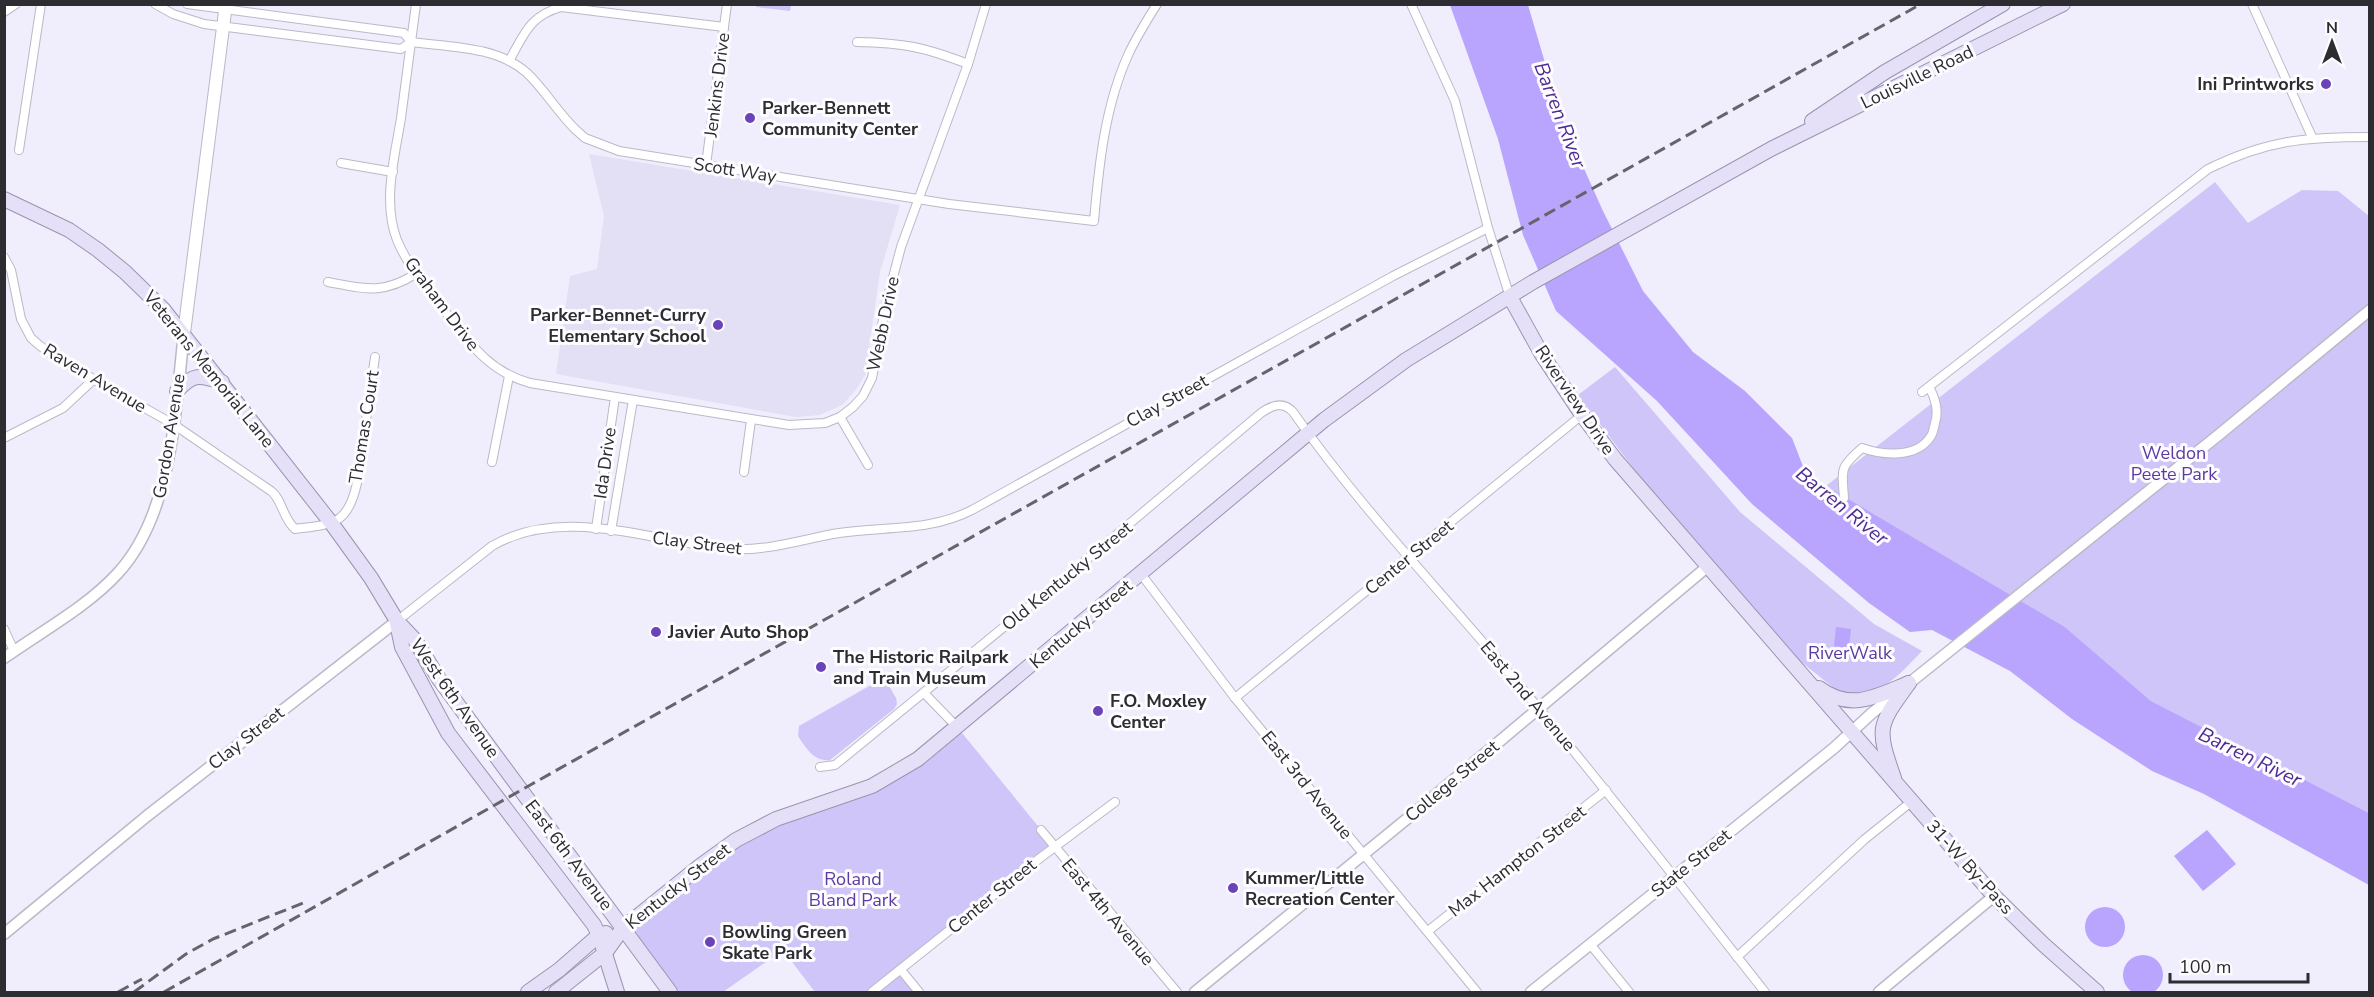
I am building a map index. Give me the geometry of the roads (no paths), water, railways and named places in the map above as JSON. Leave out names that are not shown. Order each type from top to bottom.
[{"type":"main road","name":"Louisville Road","points":[[1771,149],[1885,72],[2003,4]]},
{"type":"main road","name":"Louisville Road","points":[[1510,297],[1771,149],[2063,4]]},
{"type":"main road","name":"Gordon Avenue","points":[[184,333],[226,7]]},
{"type":"main road","name":"Veterans Memorial Lane","points":[[4,199],[69,230],[98,250],[142,288],[184,333],[332,524]]},
{"type":"main road","name":"Riverview Drive","points":[[1510,297],[1541,353],[1582,415],[1644,495],[1851,733]]},
{"type":"main road","name":"Kentucky Street","points":[[556,993],[605,953],[622,928],[700,866],[747,833],[776,819],[880,782],[918,759],[1308,434],[1394,368],[1510,297]]},
{"type":"main road","points":[[177,391],[187,381],[197,376],[222,382]]},
{"type":"main road","name":"West 6th Avenue","points":[[332,524],[371,578],[397,621],[415,640],[440,679],[511,777]]},
{"type":"main road","name":"West 6th Avenue","points":[[397,621],[402,647],[448,733],[494,792]]},
{"type":"main road","points":[[1800,672],[1838,699],[1852,701],[1866,700],[1914,680]]},
{"type":"main road","points":[[1897,786],[1881,735],[1886,714],[1914,680]]},
{"type":"main road","name":"31-W By-Pass","points":[[1851,733],[1994,896],[2097,993]]},
{"type":"main road","name":"East 6th Avenue","points":[[511,777],[670,993]]},
{"type":"main road","name":"East 6th Avenue","points":[[494,792],[599,935],[617,993]]},
{"type":"main road","points":[[528,993],[599,935],[622,928]]},
{"type":"street","points":[[4,12],[16,4]]},
{"type":"street","points":[[19,150],[41,4]]},
{"type":"street","name":"Scott Way","points":[[155,4],[188,20],[223,26],[401,49],[411,42],[484,52],[509,61],[529,75],[567,122],[585,138],[619,151],[918,199],[1094,221],[1100,159],[1110,109],[1129,52],[1157,4]]},
{"type":"street","name":"Scott Way","points":[[187,4],[226,7],[404,33],[411,42]]},
{"type":"street","name":"Graham Drive","points":[[416,4],[393,172],[392,223],[402,251],[478,353],[509,376],[530,383],[615,397]]},
{"type":"street","name":"Jenkins Drive","points":[[706,165],[727,4]]},
{"type":"street","name":"Webb Drive","points":[[615,397],[751,420],[808,426],[840,417],[863,396],[872,378],[896,261],[968,64],[986,4]]},
{"type":"street","name":"Riverview Drive","points":[[1411,4],[1455,101],[1488,228],[1510,297]]},
{"type":"street","points":[[2252,4],[2312,137]]},
{"type":"street","points":[[509,61],[532,21],[546,12],[561,7],[724,27]]},
{"type":"street","points":[[324,39],[326,22]]},
{"type":"street","points":[[857,42],[907,44],[968,64]]},
{"type":"street","points":[[1844,498],[1842,471],[1845,463],[1862,448],[1879,453],[1904,452],[1918,448],[1931,436],[1937,416],[1934,395],[1925,389],[2208,169],[2262,147],[2312,137],[2370,137]]},
{"type":"street","points":[[341,163],[393,172]]},
{"type":"street","name":"Clay Street","points":[[4,934],[147,816],[475,559],[507,537],[551,527],[596,529],[713,547],[748,550],[774,547],[839,533],[917,527],[945,522],[972,510],[1393,276],[1488,228]]},
{"type":"street","name":"Raven Avenue","points":[[4,257],[11,270],[21,319],[31,338],[48,352],[173,424]]},
{"type":"street","points":[[328,282],[369,290],[382,289],[404,281],[417,273]]},
{"type":"street","name":"State Street","points":[[1531,993],[2370,310]]},
{"type":"street","name":"Gordon Avenue","points":[[4,658],[105,585],[138,548],[158,504],[173,424],[184,333]]},
{"type":"street","name":"Thomas Court","points":[[332,524],[348,509],[356,489],[375,357]]},
{"type":"street","points":[[492,462],[509,376]]},
{"type":"street","points":[[4,438],[63,408],[93,379]]},
{"type":"street","name":"Ida Drive","points":[[596,529],[615,397]]},
{"type":"street","name":"Ida Drive","points":[[611,531],[633,400]]},
{"type":"street","name":"East 2nd Avenue","points":[[1285,405],[1293,412],[1347,483],[1606,790],[1765,993]]},
{"type":"street","name":"Old Kentucky Street","points":[[820,766],[835,765],[1155,503],[1254,418],[1270,407],[1285,405]]},
{"type":"street","name":"Center Street","points":[[1235,698],[1582,415]]},
{"type":"street","points":[[840,417],[868,465]]},
{"type":"street","points":[[744,472],[751,420]]},
{"type":"street","points":[[173,424],[276,495],[286,520],[295,529],[332,524]]},
{"type":"street","name":"College Street","points":[[1195,993],[1364,855],[1707,567]]},
{"type":"street","name":"East 3rd Avenue","points":[[1141,574],[1235,698],[1477,993]]},
{"type":"street","points":[[4,629],[14,651]]},
{"type":"street","points":[[924,693],[958,728]]},
{"type":"street","name":"Max Hampton Street","points":[[1428,931],[1606,790]]},
{"type":"street","name":"Center Street","points":[[872,993],[1115,802]]},
{"type":"street","points":[[1737,957],[1865,839],[1911,802]]},
{"type":"street","name":"East 4th Avenue","points":[[1041,830],[1177,993]]},
{"type":"street","points":[[1879,993],[1994,896]]},
{"type":"street","points":[[1590,945],[1629,993]]},
{"type":"street","points":[[901,970],[919,993]]},
{"type":"water","name":"Barren River","points":[[1450,5],[1528,5],[1561,117],[1602,209],[1643,291],[1693,352],[1745,391],[1792,438],[1806,474],[2065,627],[2151,701],[2369,813],[2369,885],[2204,794],[2152,771],[2072,719],[2010,671],[1932,630],[1910,632],[1869,603],[1752,504],[1657,401],[1556,311],[1523,235],[1498,139]]},
{"type":"water","points":[[1836,627],[1851,629],[1849,648],[1834,646]]},
{"type":"water","points":[[2207,830],[2236,864],[2203,891],[2174,856]]},
{"type":"water","points":[[2105,907],[2113,908],[2119,913],[2124,919],[2124,935],[2119,941],[2113,946],[2105,947],[2097,946],[2091,941],[2086,935],[2085,927],[2086,919],[2091,913],[2097,908]]},
{"type":"water","points":[[2143,955],[2151,956],[2157,961],[2162,967],[2162,983],[2157,989],[2151,994],[2143,995],[2135,994],[2129,989],[2124,983],[2123,975],[2124,967],[2129,961],[2135,956]]},
{"type":"railway","points":[[164,992],[1921,4]]},
{"type":"railway","points":[[134,992],[186,954],[213,939],[308,901]]},
{"type":"railway","points":[[118,992],[142,979]]},
{"type":"place","name":"Ini Printworks","points":[[2326,84]]},
{"type":"place","name":"Parker-Bennett Community Center","points":[[750,118]]},
{"type":"place","name":"Parker-Bennet-Curry Elementary School","points":[[718,325]]},
{"type":"place","name":"Javier Auto Shop","points":[[656,632]]},
{"type":"place","name":"The Historic Railpark and Train Museum","points":[[821,667]]},
{"type":"place","name":"F.O. Moxley Center","points":[[1098,711]]},
{"type":"place","name":"Kummer/Little Recreation Center","points":[[1233,888]]},
{"type":"place","name":"Bowling Green Skate Park","points":[[710,942]]},
{"type":"park label","name":"Weldon Peete Park","points":[[2174,463]]},
{"type":"park label","name":"RiverWalk","points":[[1850,653]]},
{"type":"park label","name":"Roland Bland Park","points":[[853,889]]}]
